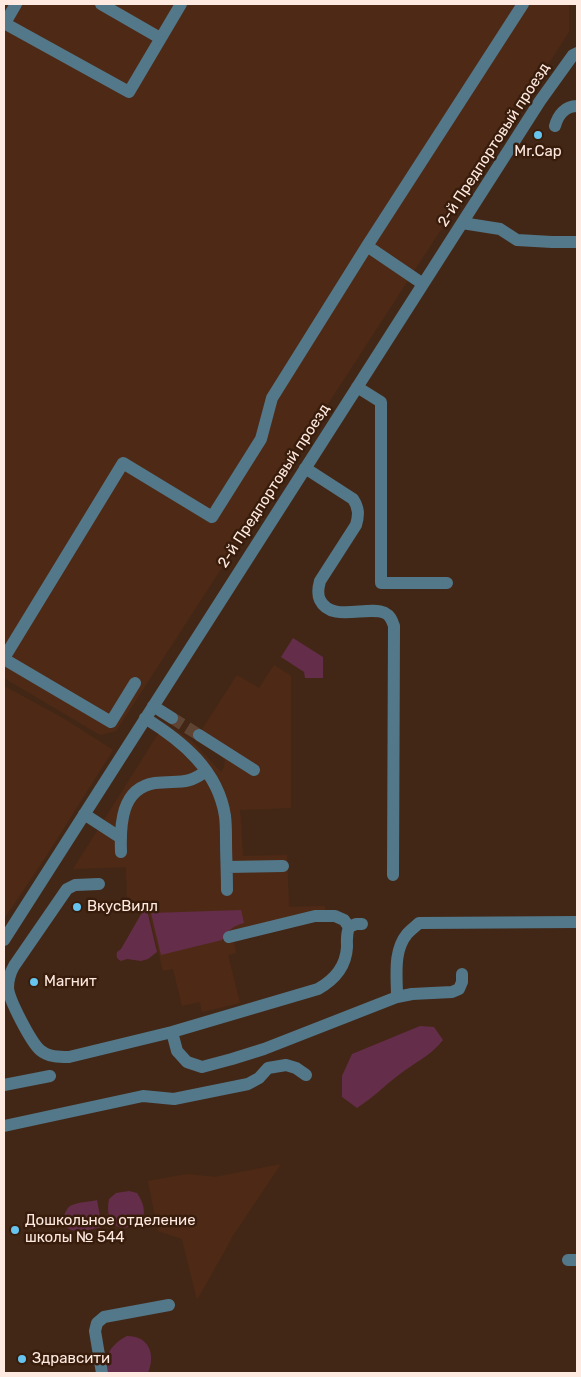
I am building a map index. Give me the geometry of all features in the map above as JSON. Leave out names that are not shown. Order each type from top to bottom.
[{"type":"street","points":[[16,4],[4,23],[128,92],[181,4]]},
{"type":"street","points":[[101,4],[160,38]]},
{"type":"street","points":[[135,683],[110,722],[4,658],[123,463],[212,517],[261,439],[272,398],[367,246],[523,4]]},
{"type":"street","name":"2-й Предпортовый проезд","points":[[4,940],[540,101],[573,55],[577,53]]},
{"type":"street","points":[[555,126],[558,116],[572,106],[577,106]]},
{"type":"street","points":[[462,223],[500,229],[517,240],[577,242]]},
{"type":"street","points":[[367,246],[423,284]]},
{"type":"street","points":[[357,387],[381,402],[381,583],[447,583]]},
{"type":"street","points":[[305,468],[354,499],[358,506],[356,525],[320,582],[318,598],[329,610],[338,612],[380,612],[387,614],[392,619],[394,626],[393,875]]},
{"type":"street","points":[[153,706],[172,718]]},
{"type":"street","points":[[145,718],[162,728],[185,747],[213,779],[221,797],[226,817],[228,890]]},
{"type":"street","points":[[198,735],[254,770]]},
{"type":"street","points":[[121,852],[120,826],[129,799],[137,790],[155,783],[188,781],[206,771]]},
{"type":"street","points":[[84,814],[121,838]]},
{"type":"street","points":[[227,867],[283,866]]},
{"type":"street","points":[[99,884],[75,885],[67,889],[9,976],[7,999],[40,1050],[54,1057],[69,1057],[172,1032],[318,989],[329,983],[338,973],[344,962],[347,949],[346,934],[349,927],[362,924]]},
{"type":"street","points":[[229,937],[316,916],[335,916],[344,920],[349,927]]},
{"type":"street","points":[[397,997],[397,963],[400,947],[407,934],[419,923],[577,922]]},
{"type":"street","points":[[172,1032],[177,1051],[188,1062],[202,1066],[264,1049],[397,997],[412,994],[452,992],[459,989],[462,982],[462,974]]},
{"type":"street","points":[[4,1126],[143,1096],[174,1099],[248,1084],[259,1078],[268,1068],[286,1065],[296,1068],[306,1075]]},
{"type":"street","points":[[4,1085],[50,1076]]},
{"type":"street","points":[[102,1373],[95,1331],[96,1323],[104,1317],[169,1305]]},
{"type":"shaded area","points":[[4,4],[569,4],[569,32],[116,731],[100,735],[4,678]]},
{"type":"shaded area","points":[[293,638],[323,657],[323,678],[305,678],[304,672],[281,657]]},
{"type":"shaded area","points":[[274,665],[291,676],[291,808],[240,810],[243,856],[287,855],[289,907],[325,906],[325,921],[318,921],[234,942],[236,953],[228,955],[240,1003],[202,1012],[200,1002],[182,1006],[173,969],[163,971],[146,901],[127,902],[126,867],[73,869],[165,723],[192,741],[221,772],[225,761],[221,756],[195,740],[237,675],[259,688]]},
{"type":"shaded area","points":[[4,686],[63,718],[113,750],[4,919]]},
{"type":"shaded area","points":[[144,909],[147,910],[157,952],[148,959],[141,961],[127,959],[121,961],[117,958],[117,952],[121,949]]},
{"type":"shaded area","points":[[241,910],[244,923],[231,929],[222,940],[161,955],[151,913]]},
{"type":"shaded area","points":[[420,1026],[434,1027],[443,1040],[434,1050],[357,1108],[342,1097],[342,1076],[352,1054]]},
{"type":"shaded area","points":[[281,1164],[234,1234],[197,1300],[182,1239],[158,1231],[148,1181],[187,1174],[215,1177]]},
{"type":"shaded area","points":[[129,1191],[137,1193],[144,1208],[144,1213],[140,1222],[123,1228],[114,1224],[109,1216],[109,1199],[116,1193]]},
{"type":"shaded area","points":[[97,1200],[102,1227],[78,1231],[67,1228],[64,1223],[64,1216],[69,1207]]},
{"type":"shaded area","points":[[127,1336],[141,1339],[149,1347],[151,1359],[148,1373],[108,1373],[106,1361],[111,1349],[116,1343]]},
{"type":"tunnel","points":[[172,718],[199,735]]},
{"type":"place","name":"Mr.Cap","points":[[538,135]]},
{"type":"place","name":"ВкусВилл","points":[[77,907]]},
{"type":"place","name":"Магнит","points":[[34,982]]},
{"type":"place","name":"Дошкольное отделение школы № 544","points":[[15,1230]]},
{"type":"place","name":"Здравсити","points":[[22,1359]]}]
